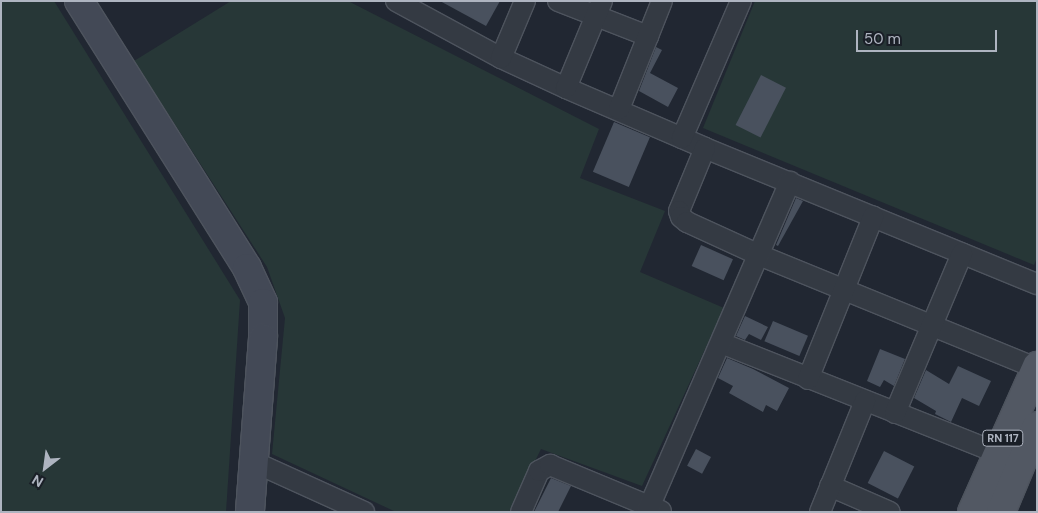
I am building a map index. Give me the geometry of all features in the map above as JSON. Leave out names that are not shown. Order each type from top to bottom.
[{"type":"main road","points":[[79,1],[247,268],[263,303],[263,338],[250,512]]},
{"type":"main road","name":"RN 117","points":[[972,512],[1036,367]]},
{"type":"main road","name":"RN 117","points":[[1001,512],[1037,426]]},
{"type":"street","points":[[396,1],[500,58],[566,88],[619,109],[705,148],[1037,284]]},
{"type":"street","points":[[500,58],[526,1]]},
{"type":"street","points":[[558,1],[599,8],[648,36]]},
{"type":"street","points":[[619,109],[662,1]]},
{"type":"street","points":[[682,138],[742,1]]},
{"type":"street","points":[[566,88],[599,8]]},
{"type":"street","points":[[705,148],[679,211],[681,217],[687,222],[759,256],[1036,367]]},
{"type":"street","points":[[521,512],[539,471],[550,465],[653,510],[721,343],[790,182]]},
{"type":"street","points":[[808,379],[873,217]]},
{"type":"street","points":[[895,414],[962,254]]},
{"type":"street","points":[[721,343],[895,414],[997,453]]},
{"type":"street","points":[[820,512],[865,401]]},
{"type":"street","points":[[254,462],[364,512]]},
{"type":"street","points":[[830,486],[890,512]]},
{"type":"shaded area","points":[[1,1],[54,1],[240,300],[226,512],[1,512]]},
{"type":"shaded area","points":[[231,1],[348,1],[599,129],[580,178],[665,211],[640,272],[724,308],[642,486],[541,449],[510,512],[396,512],[272,454],[285,318],[267,267],[134,61]]},
{"type":"shaded area","points":[[755,1],[1037,1],[1037,258],[1034,265],[703,128]]},
{"type":"building","points":[[440,1],[500,1],[486,26]]},
{"type":"building","points":[[656,47],[662,50],[650,73],[678,88],[668,107],[639,91]]},
{"type":"building","points":[[761,75],[786,88],[761,138],[736,125]]},
{"type":"building","points":[[614,122],[650,137],[629,187],[593,172]]},
{"type":"building","points":[[796,198],[803,201],[778,246],[776,245]]},
{"type":"building","points":[[701,245],[733,259],[724,280],[692,266]]},
{"type":"building","points":[[745,316],[768,327],[761,340],[749,334],[745,340],[736,336]]},
{"type":"building","points":[[773,321],[808,336],[799,356],[764,341]]},
{"type":"building","points":[[880,349],[905,359],[894,386],[884,380],[880,387],[867,381]]},
{"type":"building","points":[[727,358],[789,388],[777,411],[766,405],[763,412],[729,393],[733,386],[718,378]]},
{"type":"building","points":[[958,366],[991,381],[979,406],[962,398],[951,422],[935,414],[936,411],[914,398],[926,370],[949,384]]},
{"type":"building","points":[[696,449],[711,457],[702,474],[687,466]]},
{"type":"building","points":[[884,451],[914,466],[898,499],[868,483]]},
{"type":"building","points":[[551,478],[571,486],[558,512],[534,512]]}]
